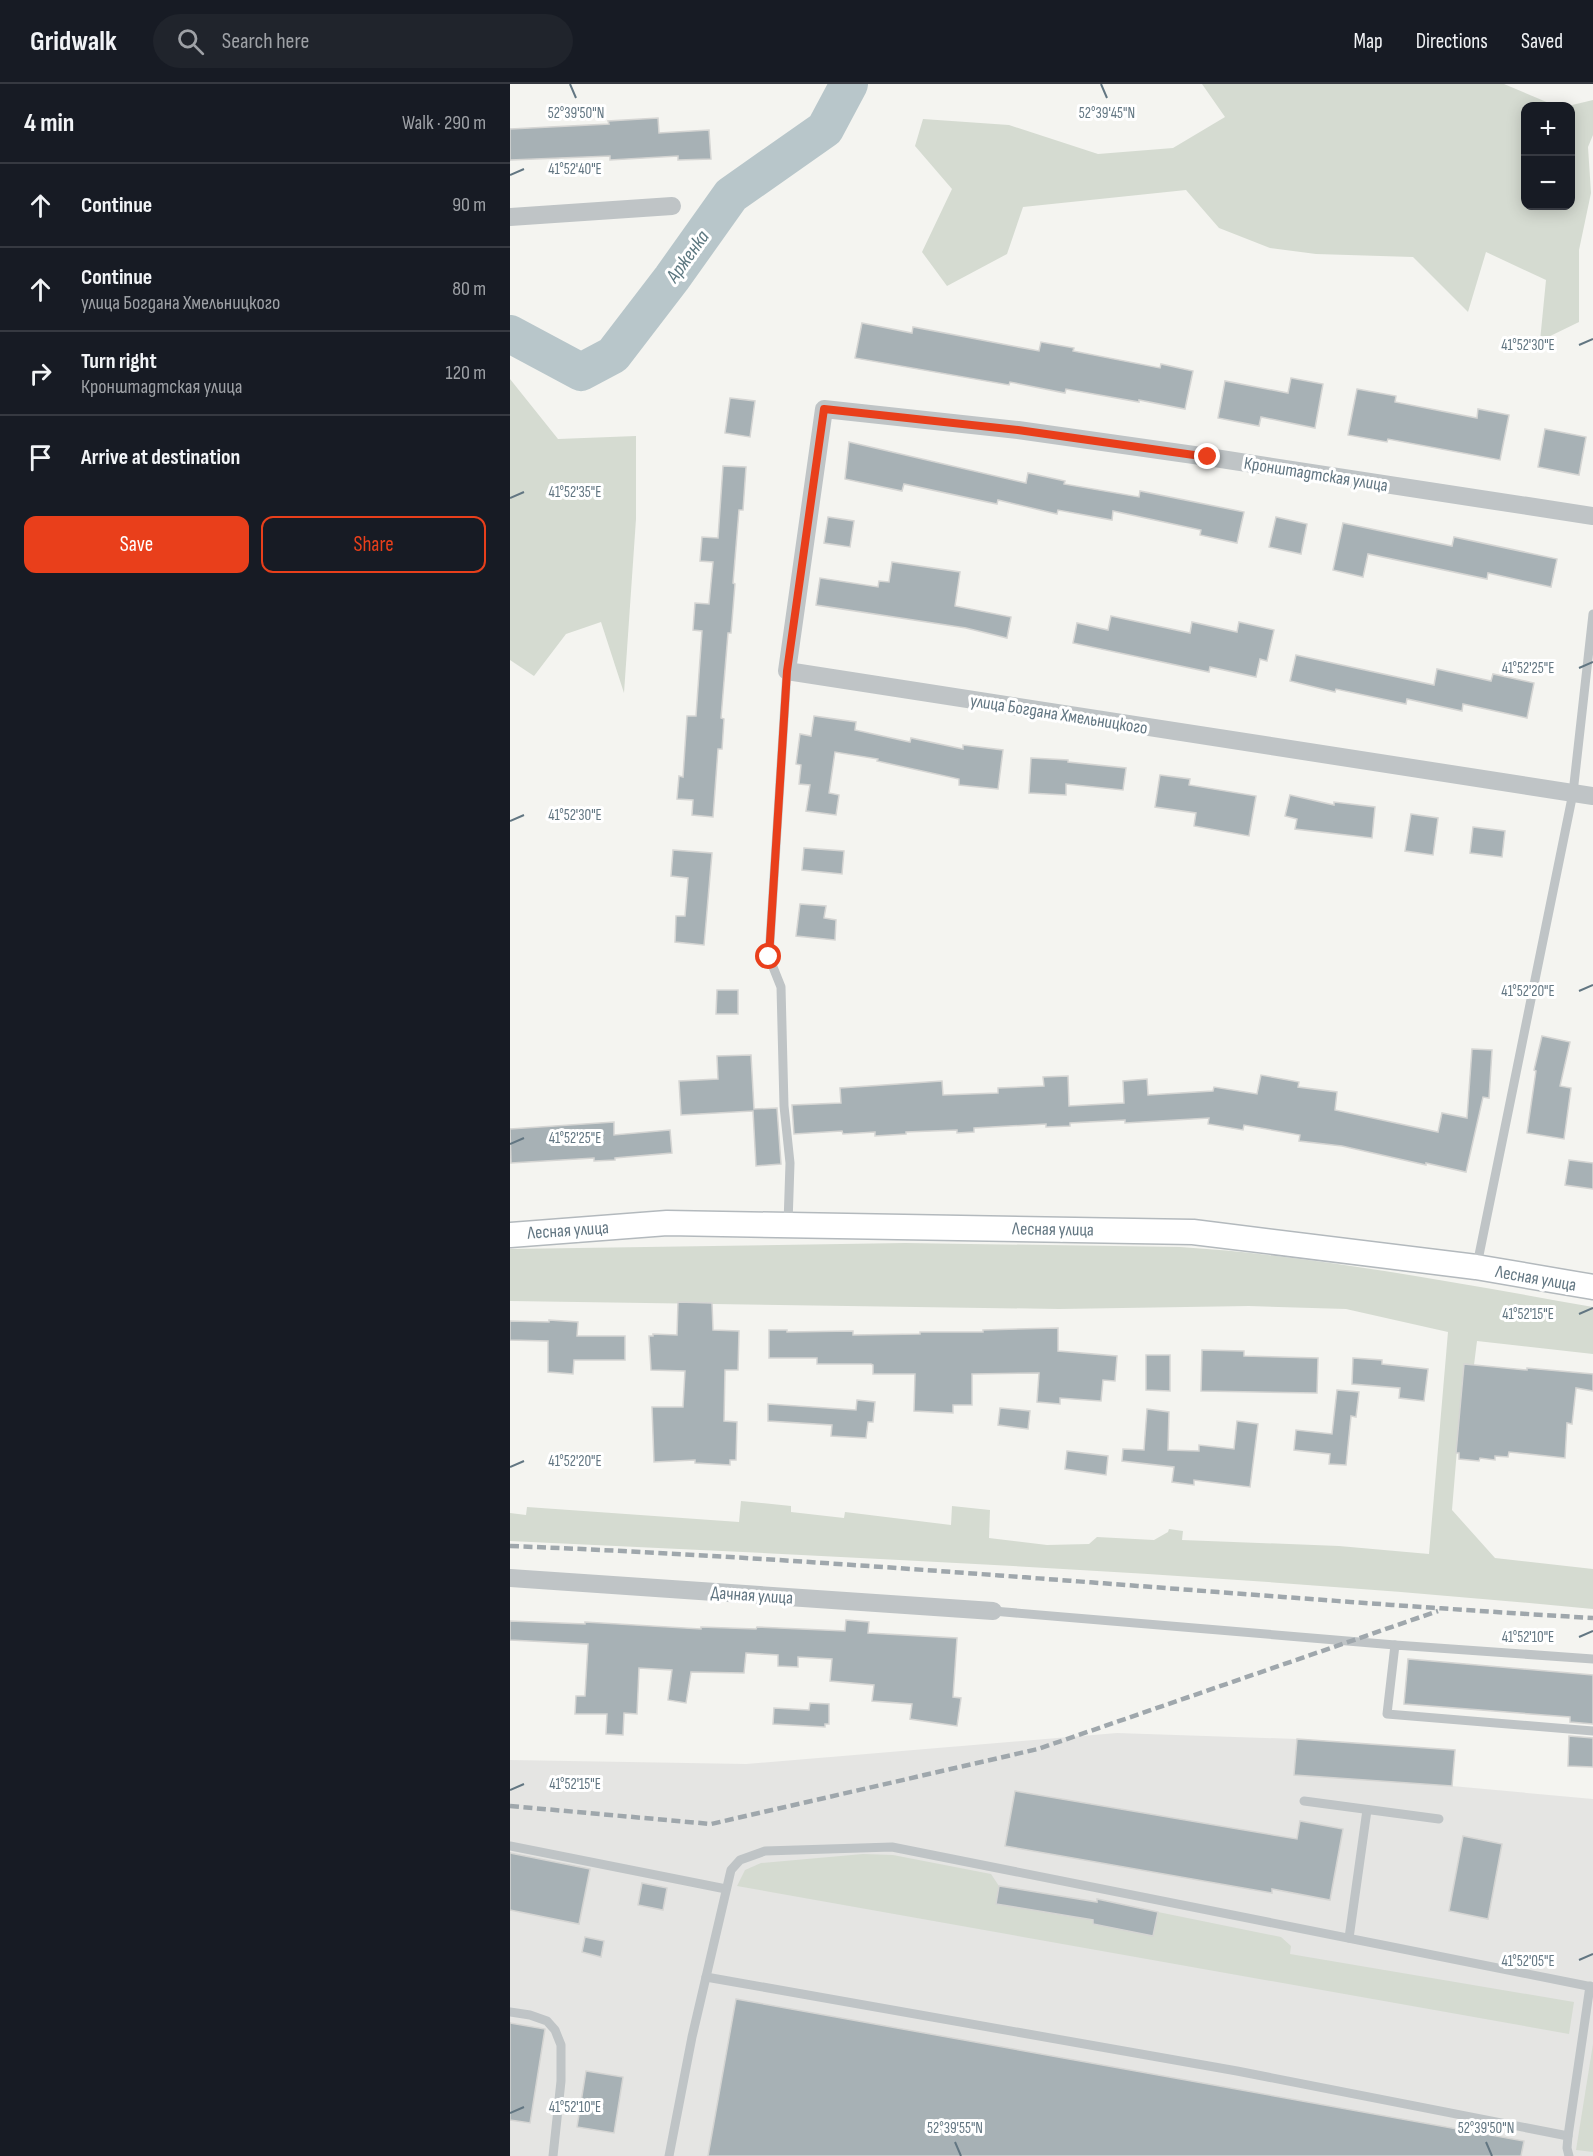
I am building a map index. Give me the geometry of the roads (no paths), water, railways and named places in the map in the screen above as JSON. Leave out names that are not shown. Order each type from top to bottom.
[{"type":"street","points":[[510,217],[672,206]]},
{"type":"street","name":"Кронштадтская улица","points":[[787,671],[824,409],[1018,430],[1593,516]]},
{"type":"street","name":"улица Богдана Хмельницкого","points":[[787,671],[1593,796]]},
{"type":"street","name":"Лесная улица","points":[[510,1235],[667,1223],[1193,1232],[1476,1267],[1593,1287]]},
{"type":"street","name":"Дачная улица","points":[[510,1578],[993,1611]]},
{"type":"lane","points":[[1476,1267],[1573,793],[1593,614]]},
{"type":"lane","points":[[787,671],[769,957],[781,987],[784,1106],[790,1163],[788,1225]]},
{"type":"lane","points":[[993,1611],[1395,1645],[1593,1659]]},
{"type":"lane","points":[[1395,1645],[1387,1714],[1593,1731]]},
{"type":"lane","points":[[1304,1801],[1439,1819]]},
{"type":"lane","points":[[1349,1938],[1367,1810]]},
{"type":"lane","points":[[510,1846],[726,1888]]},
{"type":"lane","points":[[669,2156],[692,2037],[731,1870],[740,1860],[752,1854],[792,1849],[892,1847],[1592,1986],[1568,2136],[1569,2156]]},
{"type":"lane","points":[[706,1977],[1237,2071],[1568,2136]]},
{"type":"lane","points":[[510,2012],[530,2015],[547,2021],[555,2030],[561,2045],[561,2082],[553,2156]]},
{"type":"waterway","name":"Арженка","points":[[510,334],[581,372],[613,355],[731,195],[825,129],[849,84]]},
{"type":"railway","points":[[510,1546],[917,1569],[1593,1618]]},
{"type":"railway","points":[[510,1806],[711,1824],[1038,1749],[1438,1611]]}]
